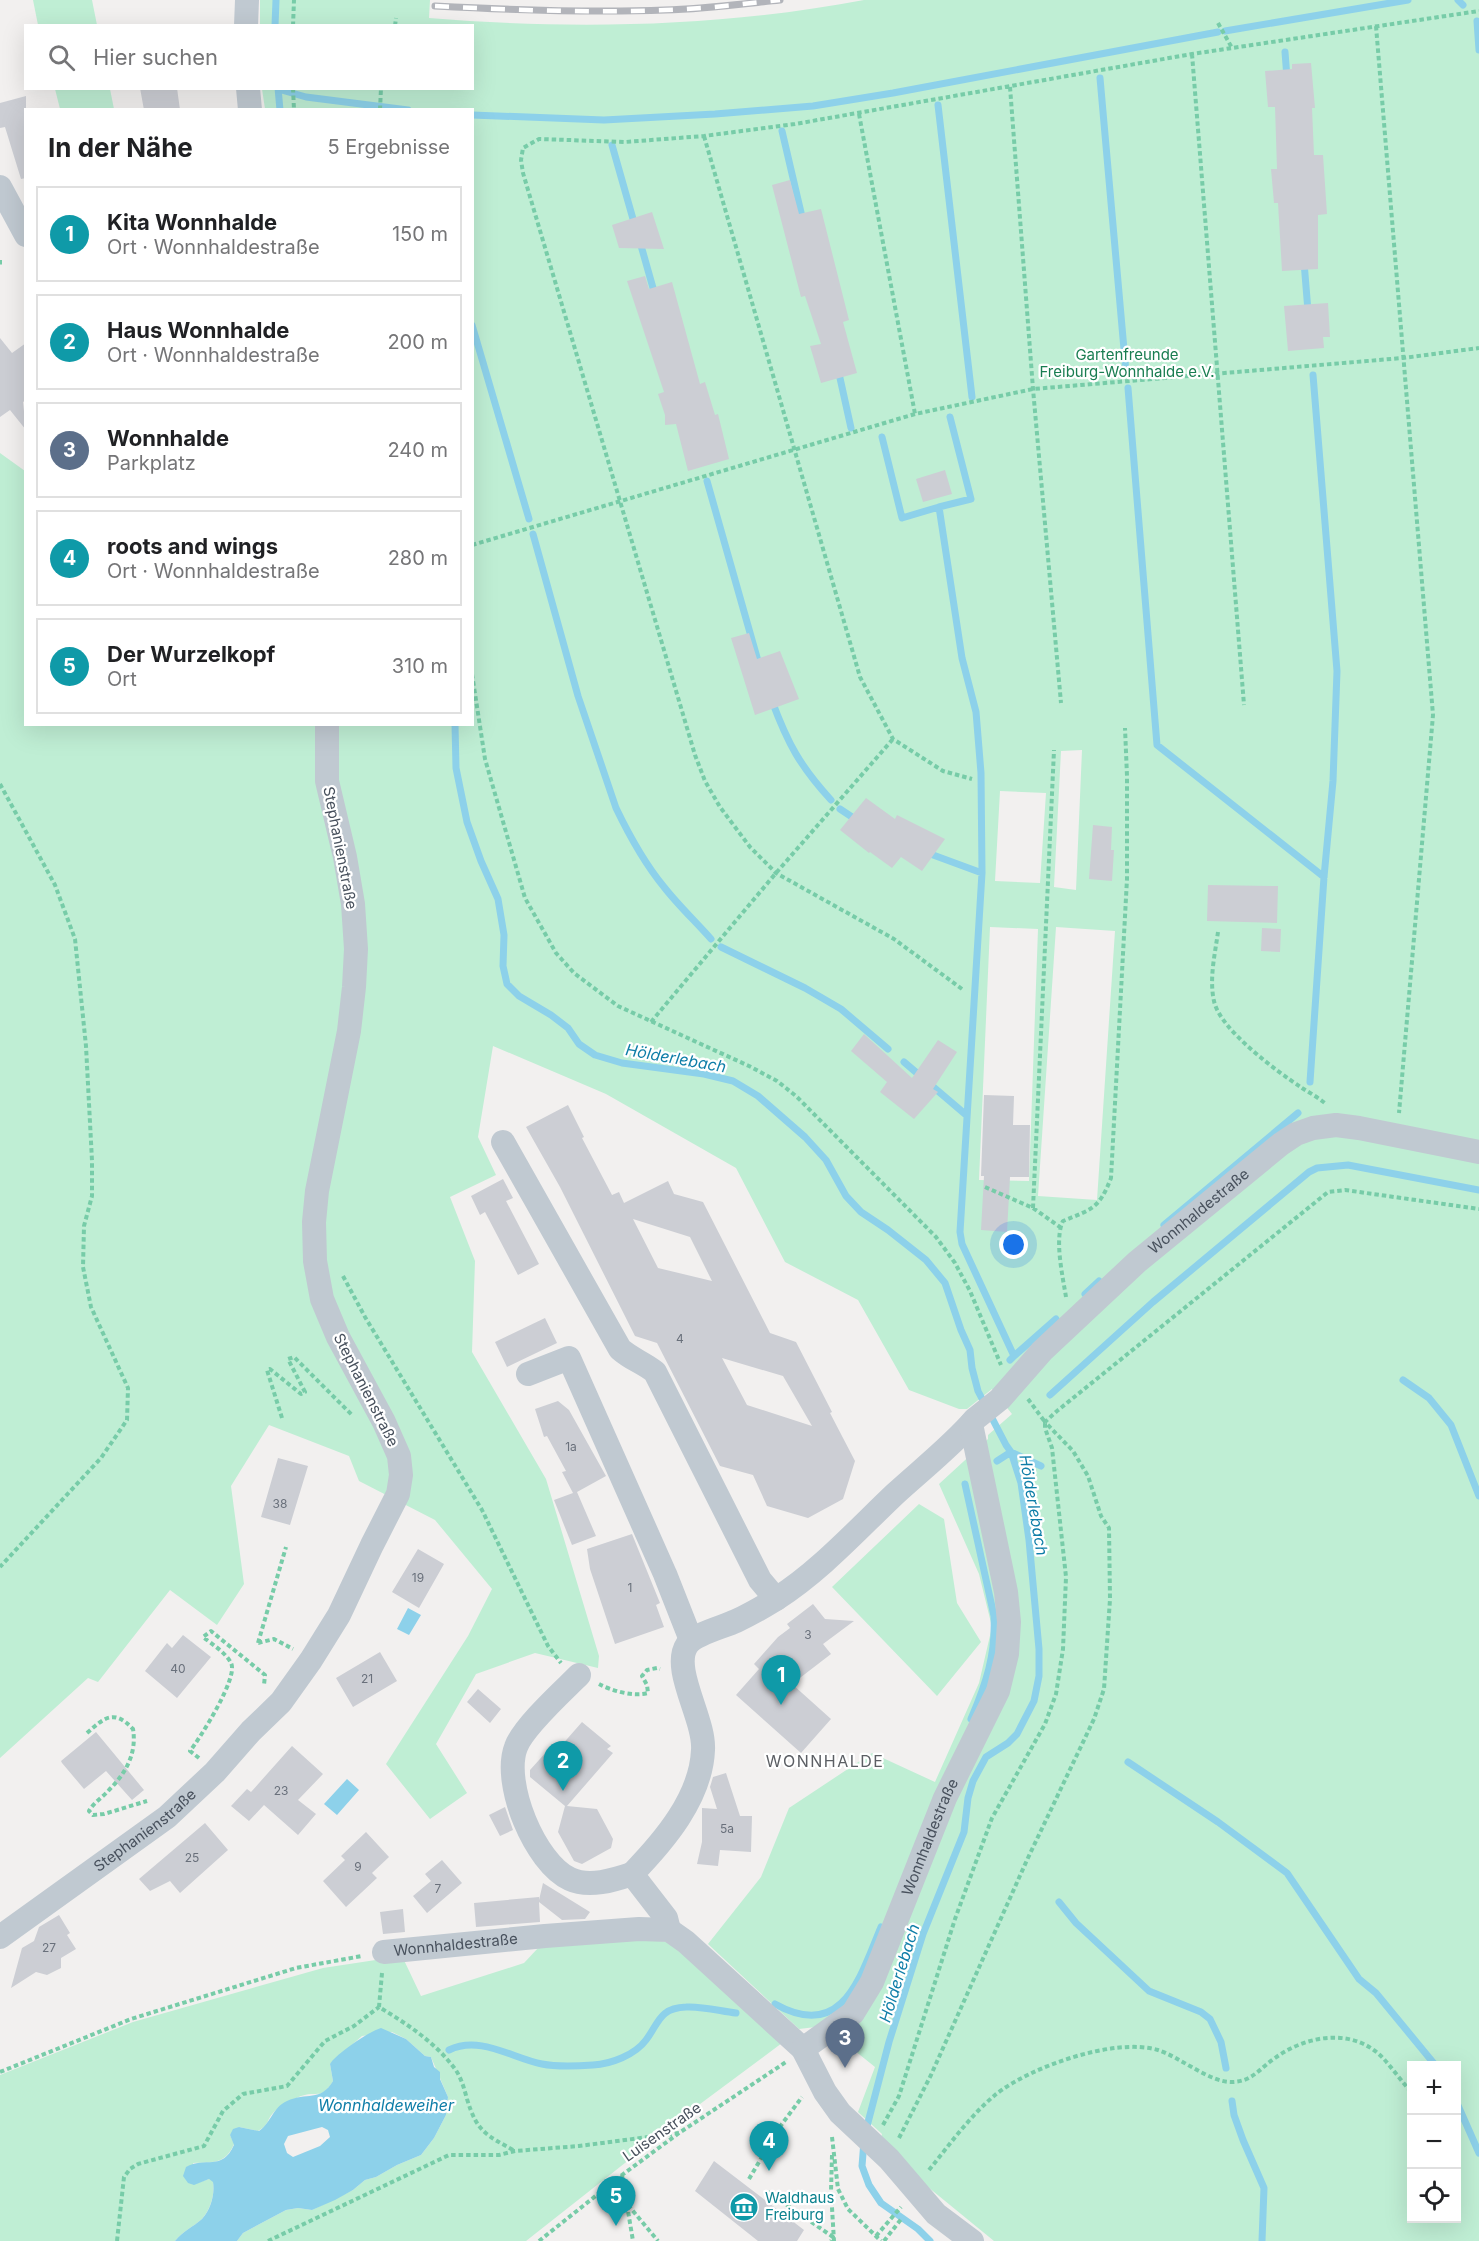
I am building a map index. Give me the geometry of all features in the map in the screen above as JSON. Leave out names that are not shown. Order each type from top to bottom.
[{"type":"street","points":[[246,24],[247,0]]},
{"type":"street","points":[[248,90],[250,108]]},
{"type":"street","points":[[0,187],[24,231]]},
{"type":"street","name":"Stephanienstraße","points":[[0,1936],[167,1817],[215,1772],[251,1731],[281,1702],[339,1616],[398,1494],[401,1474],[399,1456],[384,1422],[334,1327],[322,1299],[315,1261],[314,1222],[317,1191],[349,1031],[356,949],[353,904],[345,857],[327,781],[327,726]]},
{"type":"street","name":"Wonnhaldestraße","points":[[691,1640],[737,1621],[776,1599],[809,1574],[973,1421],[1013,1393],[1042,1351],[1137,1262],[1296,1134],[1313,1128],[1336,1125],[1479,1152]]},
{"type":"street","points":[[503,1142],[620,1349],[630,1358],[655,1372],[760,1580],[776,1599]]},
{"type":"street","points":[[528,1374],[569,1358],[691,1640],[685,1647],[682,1658],[683,1674],[701,1724],[703,1749],[700,1771],[676,1822],[653,1853],[633,1874],[610,1881],[591,1883],[572,1880],[556,1871],[542,1853],[523,1816],[515,1790],[512,1771],[516,1746],[573,1671]]},
{"type":"street","name":"Wonnhaldestraße","points":[[803,2049],[853,2013],[872,1982],[945,1798],[998,1690],[1007,1654],[1009,1622],[1006,1592],[973,1421]]},
{"type":"street","points":[[633,1874],[666,1918],[669,1930],[686,1942],[803,2049],[840,2113],[881,2152],[936,2214],[972,2241]]},
{"type":"street","name":"Wonnhaldestraße","points":[[384,1952],[545,1936],[639,1929],[669,1930]]},
{"type":"path","points":[[293,24],[294,0]]},
{"type":"path","points":[[962,989],[894,939],[776,873],[734,827],[705,781],[694,755],[523,173],[521,160],[523,148],[539,139],[625,142],[704,136],[859,114],[1192,54],[1479,11]]},
{"type":"path","points":[[395,24],[396,18]]},
{"type":"path","points":[[1218,23],[1232,48]]},
{"type":"path","points":[[1376,26],[1433,715],[1399,1137]]},
{"type":"path","points":[[1192,54],[1244,705]]},
{"type":"path","points":[[1010,87],[1061,703]]},
{"type":"path","points":[[293,90],[294,108]]},
{"type":"path","points":[[380,108],[381,90]]},
{"type":"path","points":[[859,114],[915,414]]},
{"type":"path","points":[[704,136],[860,677],[892,739],[943,771],[972,779]]},
{"type":"path","points":[[0,260],[0,266]]},
{"type":"path","points":[[474,544],[915,414],[1034,389],[1403,358],[1479,348]]},
{"type":"path","points":[[474,687],[485,759],[525,898],[556,953],[574,973],[618,1006],[777,1081],[817,1116],[936,1237],[955,1263],[985,1323],[995,1353],[1013,1393],[1072,1451],[1088,1476],[1101,1516],[1110,1528],[1110,1599],[1104,1689],[1094,1719],[1027,1860],[931,2075],[881,2152]]},
{"type":"path","points":[[1081,1313],[1066,1298],[1060,1250],[1060,1227],[1063,1221],[1095,1207],[1105,1195],[1111,1178],[1127,879],[1125,728]]},
{"type":"path","points":[[651,1022],[892,739]]},
{"type":"path","points":[[1033,1208],[1054,750]]},
{"type":"path","points":[[0,784],[55,885],[75,939],[86,1046],[92,1161],[92,1196],[84,1226],[83,1267],[91,1307],[128,1388],[127,1420],[101,1458],[0,1567]]},
{"type":"path","points":[[1218,932],[1212,977],[1214,1002],[1221,1018],[1235,1035],[1301,1087],[1324,1102],[1334,1113],[1336,1125]]},
{"type":"path","points":[[985,1187],[1033,1208],[1060,1227]]},
{"type":"path","points":[[881,2152],[955,1919],[992,1818],[1045,1724],[1056,1694],[1063,1649],[1066,1577],[1052,1448],[1045,1422],[1328,1192],[1345,1190],[1479,1209]]},
{"type":"path","points":[[342,1275],[482,1510],[548,1646],[560,1663],[573,1671]]},
{"type":"path","points":[[282,1418],[267,1370],[301,1395],[305,1392],[288,1359],[294,1357],[357,1421]]},
{"type":"path","points":[[286,1546],[258,1643],[274,1639],[294,1650]]},
{"type":"path","points":[[204,1763],[190,1751],[231,1678],[232,1670],[225,1656],[203,1637],[211,1631],[265,1675]]},
{"type":"path","points":[[607,1689],[642,1695],[648,1693],[648,1685],[642,1676],[648,1670],[657,1668]]},
{"type":"path","points":[[87,1733],[101,1720],[111,1716],[119,1717],[133,1729],[135,1739],[128,1766],[111,1789],[89,1811],[93,1815],[145,1802],[152,1797]]},
{"type":"path","points":[[0,2072],[131,2019],[296,1968],[384,1952],[379,2007],[354,2026],[325,2041],[287,2086],[243,2094],[223,2111],[204,2146],[138,2164],[130,2169],[124,2177],[117,2241]]},
{"type":"path","points":[[379,2007],[413,2028],[444,2057],[456,2070],[463,2084],[478,2127],[488,2136],[515,2151]]},
{"type":"path","points":[[876,2236],[969,2121],[996,2094],[1028,2076],[1073,2057],[1113,2048],[1135,2046],[1159,2050],[1230,2082],[1246,2080],[1259,2073],[1273,2059],[1291,2047],[1311,2040],[1338,2036],[1360,2042],[1382,2057],[1407,2087]]},
{"type":"path","name":"Luisenstraße","points":[[539,2241],[679,2133],[803,2049]]},
{"type":"path","points":[[749,2179],[779,2128],[796,2104],[819,2079]]},
{"type":"path","points":[[268,2241],[449,2155],[499,2155],[515,2151],[579,2146],[679,2133]]},
{"type":"path","points":[[833,2240],[831,2191],[833,2139],[838,2189],[848,2209],[882,2241],[902,2218]]},
{"type":"path","points":[[622,2175],[633,2241]]},
{"type":"path","points":[[768,2192],[833,2240]]},
{"type":"path","points":[[627,2204],[658,2241]]},
{"type":"green space","points":[[33,0],[92,0],[97,24],[38,24]]},
{"type":"green space","name":"Gartenfreunde Freiburg-Wonnhalde e.V.","points":[[260,0],[430,0],[429,18],[593,25],[702,21],[810,9],[864,0],[1479,0],[1479,2241],[994,2241],[879,2147],[882,2134],[858,2112],[875,2067],[824,2026],[799,2029],[708,1944],[761,1877],[789,1808],[872,1753],[935,1782],[979,1683],[992,1627],[979,1574],[939,1484],[1012,1414],[992,1389],[967,1409],[959,1409],[909,1390],[858,1300],[785,1262],[736,1168],[606,1094],[493,1046],[478,1137],[496,1175],[450,1197],[475,1261],[472,1352],[546,1479],[599,1656],[598,1668],[535,1653],[476,1674],[436,1744],[467,1793],[430,1819],[386,1764],[468,1636],[492,1589],[435,1520],[359,1481],[349,1456],[269,1425],[231,1486],[244,1584],[217,1625],[170,1590],[98,1682],[88,1678],[0,1758],[0,453],[24,470],[24,726],[474,726],[474,108],[265,108],[262,90],[474,90],[474,24],[260,24]],"holes":[[[1082,750],[1076,890],[1054,887],[1061,751]],[[1000,791],[1046,793],[1040,883],[995,881]],[[990,927],[1038,929],[1029,1181],[979,1180]],[[1056,927],[1115,931],[1097,1200],[1038,1196]]]},
{"type":"green space","points":[[55,90],[110,90],[114,108],[60,108]]},
{"type":"green space","points":[[919,1504],[944,1519],[957,1603],[981,1642],[937,1696],[832,1587]]},
{"type":"green space","points":[[610,1936],[680,1943],[782,2043],[696,2107],[526,2241],[237,2241],[243,2233],[286,2210],[298,2208],[312,2210],[353,2190],[365,2180],[421,2155],[434,2138],[446,2115],[448,2097],[431,2057],[425,2056],[406,2039],[392,2032],[362,2036],[330,2064],[333,2081],[325,2091],[318,2094],[306,2094],[282,2106],[258,2131],[239,2127],[230,2135],[234,2144],[222,2159],[193,2163],[194,2184],[209,2179],[213,2181],[213,2196],[202,2219],[175,2241],[0,2241],[0,2075],[133,2022],[323,1968],[402,1956],[421,1996],[524,1963],[539,1947]]},
{"type":"water","points":[[408,1608],[421,1615],[409,1635],[397,1629]]},
{"type":"water","points":[[347,1779],[359,1790],[337,1815],[324,1804]]},
{"type":"water","name":"Wonnhaldeweiher","points":[[381,2028],[406,2039],[425,2056],[431,2057],[434,2067],[440,2072],[440,2079],[448,2097],[446,2115],[434,2138],[421,2155],[365,2180],[353,2190],[312,2210],[298,2208],[286,2210],[243,2233],[237,2241],[175,2241],[202,2219],[208,2211],[213,2196],[213,2182],[209,2179],[194,2185],[188,2183],[183,2176],[186,2167],[224,2158],[234,2145],[230,2135],[233,2129],[239,2127],[259,2131],[282,2104],[294,2098],[313,2096],[323,2092],[333,2081],[330,2064],[333,2060],[368,2034]],"holes":[[[322,2127],[328,2130],[330,2137],[320,2146],[293,2157],[287,2153],[284,2144],[288,2136]]]},
{"type":"building","points":[[1311,63],[1315,108],[1312,108],[1314,155],[1323,155],[1327,214],[1318,215],[1318,269],[1282,271],[1278,203],[1274,203],[1271,169],[1277,169],[1275,107],[1268,107],[1265,71],[1292,69],[1292,64]]},
{"type":"building","points":[[140,90],[177,90],[180,108],[144,108]]},
{"type":"building","points":[[26,96],[24,178],[21,179],[5,127],[0,128],[0,103]]},
{"type":"building","points":[[790,180],[799,214],[821,209],[849,320],[843,322],[857,373],[821,383],[810,346],[821,344],[805,296],[801,297],[772,185]]},
{"type":"building","points":[[652,212],[664,249],[619,248],[612,225]]},
{"type":"building","points":[[645,276],[649,289],[672,282],[700,384],[705,382],[715,415],[718,414],[729,459],[688,471],[676,424],[665,425],[665,415],[658,394],[664,392],[627,281]]},
{"type":"building","points":[[1328,303],[1330,337],[1323,337],[1324,348],[1288,351],[1284,306]]},
{"type":"building","points":[[0,338],[12,353],[24,344],[24,428],[10,410],[0,417]]},
{"type":"building","points":[[945,470],[952,494],[923,502],[916,479]]},
{"type":"building","points":[[749,633],[757,659],[780,651],[799,699],[755,715],[731,638]]},
{"type":"building","points":[[866,798],[895,819],[897,815],[945,839],[922,871],[901,857],[892,868],[840,830]]},
{"type":"building","points":[[1093,825],[1112,827],[1111,850],[1114,850],[1112,881],[1089,879]]},
{"type":"building","points":[[1208,885],[1278,886],[1277,923],[1207,921]]},
{"type":"building","points":[[1262,928],[1281,929],[1280,952],[1261,951]]},
{"type":"building","points":[[864,1034],[912,1078],[938,1040],[957,1052],[933,1089],[938,1092],[914,1119],[880,1092],[887,1082],[851,1051]]},
{"type":"building","points":[[984,1095],[1014,1096],[1013,1125],[1030,1125],[1029,1177],[1010,1177],[1007,1232],[981,1230]]},
{"type":"building","points":[[568,1105],[584,1137],[582,1138],[612,1195],[619,1192],[624,1203],[668,1181],[674,1194],[703,1202],[770,1333],[796,1342],[832,1412],[830,1413],[855,1461],[843,1499],[808,1518],[767,1506],[753,1475],[720,1466],[657,1343],[635,1336],[560,1187],[526,1127]],"holes":[[[633,1219],[690,1237],[712,1281],[658,1268]],[[722,1358],[783,1376],[812,1426],[747,1405]]]},
{"type":"building","points":[[503,1179],[513,1198],[506,1201],[539,1264],[518,1275],[485,1212],[480,1215],[471,1196]]},
{"type":"building","points":[[545,1318],[557,1343],[507,1367],[495,1342]]},
{"type":"building","points":[[558,1401],[569,1410],[606,1476],[577,1492],[596,1536],[572,1545],[554,1500],[573,1493],[562,1472],[566,1471],[547,1436],[544,1437],[535,1409]]},
{"type":"building","points":[[278,1458],[308,1466],[290,1525],[261,1517]]},
{"type":"building","points":[[632,1534],[660,1603],[656,1605],[664,1627],[615,1644],[590,1569],[587,1549]]},
{"type":"building","points":[[418,1549],[444,1564],[419,1608],[392,1592]]},
{"type":"building","points":[[813,1604],[825,1619],[854,1621],[823,1644],[831,1654],[792,1684],[831,1719],[801,1753],[736,1695],[759,1669],[754,1664],[778,1637],[790,1628],[787,1624]]},
{"type":"building","points":[[183,1635],[211,1657],[177,1698],[145,1671],[167,1643],[172,1648]]},
{"type":"building","points":[[380,1652],[397,1681],[353,1707],[336,1678]]},
{"type":"building","points":[[478,1689],[501,1709],[490,1723],[467,1702]]},
{"type":"building","points":[[582,1722],[611,1746],[607,1749],[613,1753],[567,1806],[597,1809],[613,1839],[611,1848],[582,1864],[574,1861],[558,1832],[565,1806],[530,1777],[530,1770],[548,1750],[553,1755]]},
{"type":"building","points":[[96,1732],[144,1790],[132,1800],[106,1771],[84,1789],[62,1763],[61,1761]]},
{"type":"building","points":[[292,1746],[323,1774],[298,1800],[316,1814],[298,1835],[264,1805],[249,1821],[231,1806],[247,1789],[251,1792]]},
{"type":"building","points":[[726,1773],[740,1816],[752,1816],[751,1852],[720,1850],[718,1866],[697,1864],[702,1842],[702,1808],[717,1809],[710,1787],[713,1777]]},
{"type":"building","points":[[505,1807],[513,1830],[500,1836],[489,1815]]},
{"type":"building","points":[[205,1823],[228,1850],[180,1893],[170,1881],[150,1891],[139,1879]]},
{"type":"building","points":[[366,1832],[389,1857],[372,1873],[377,1878],[346,1907],[323,1881],[345,1860],[341,1856]]},
{"type":"building","points":[[442,1860],[462,1883],[427,1913],[413,1896],[431,1881],[425,1874]]},
{"type":"building","points":[[543,1883],[590,1912],[585,1919],[562,1920],[539,1902],[540,1922],[476,1927],[474,1903],[539,1897],[539,1900]]},
{"type":"building","points":[[403,1909],[405,1932],[383,1934],[380,1912]]},
{"type":"building","points":[[59,1915],[76,1949],[61,1958],[61,1968],[47,1975],[36,1972],[11,1988],[22,1948],[34,1941],[39,1927]]},
{"type":"building","name":"Waldhaus Freiburg","points":[[714,2161],[804,2230],[797,2241],[758,2241],[695,2191]]},
{"type":"waterway","name":"Hölderlebach","points":[[275,24],[276,0]]},
{"type":"waterway","points":[[1225,31],[1408,0]]},
{"type":"waterway","points":[[1458,0],[1463,5]]},
{"type":"waterway","points":[[1477,21],[1479,50]]},
{"type":"waterway","points":[[474,115],[604,120],[813,106],[1218,32]]},
{"type":"waterway","points":[[1285,52],[1287,78]]},
{"type":"waterway","points":[[1100,78],[1126,372]]},
{"type":"waterway","name":"Hölderlebach","points":[[278,90],[280,108]]},
{"type":"waterway","points":[[282,90],[306,97],[392,108]]},
{"type":"waterway","points":[[938,105],[972,397]]},
{"type":"waterway","points":[[782,131],[803,221]]},
{"type":"waterway","points":[[612,145],[635,226]]},
{"type":"waterway","points":[[640,242],[655,295]]},
{"type":"waterway","points":[[1304,262],[1308,311]]},
{"type":"waterway","points":[[474,332],[529,519]]},
{"type":"waterway","points":[[838,369],[851,428]]},
{"type":"waterway","points":[[1310,1082],[1333,781],[1337,671],[1313,375]]},
{"type":"waterway","points":[[1128,388],[1157,745],[1324,877]]},
{"type":"waterway","points":[[939,507],[971,499],[950,417]]},
{"type":"waterway","points":[[882,437],[902,518],[939,507],[962,658],[976,712],[981,773],[982,873],[960,1232],[962,1244],[1014,1356],[1010,1360]]},
{"type":"waterway","points":[[707,481],[760,668]]},
{"type":"waterway","points":[[533,534],[578,696],[616,808],[657,878],[711,939]]},
{"type":"waterway","points":[[772,701],[796,754],[831,800]]},
{"type":"waterway","name":"Hölderlebach","points":[[455,726],[456,768],[467,822],[498,899],[504,935],[503,966],[507,984],[519,996],[568,1028],[579,1044],[595,1055],[622,1063],[704,1074],[733,1081],[758,1096],[805,1137],[826,1160],[846,1196],[861,1212],[926,1260],[945,1283],[970,1350],[978,1391],[1011,1452],[1021,1483],[1029,1540],[1039,1649],[1039,1676],[1034,1701],[1017,1734],[1008,1743],[986,1757],[973,1781],[968,1798],[964,1832],[923,1934],[889,2042],[866,2130]]},
{"type":"waterway","points":[[840,809],[858,821]]},
{"type":"waterway","points":[[925,852],[982,873]]},
{"type":"waterway","points":[[721,947],[805,988],[841,1009],[888,1049]]},
{"type":"waterway","points":[[904,1062],[965,1114]]},
{"type":"waterway","points":[[1164,1225],[1298,1113]]},
{"type":"waterway","points":[[1050,1395],[1153,1302],[1309,1172],[1317,1168],[1348,1165],[1479,1190]]},
{"type":"waterway","points":[[1085,1294],[1099,1281]]},
{"type":"waterway","points":[[1014,1356],[1056,1319]]},
{"type":"waterway","points":[[1403,1380],[1429,1398],[1451,1425],[1479,1496]]},
{"type":"waterway","points":[[997,1461],[1011,1452],[1041,1466]]},
{"type":"waterway","points":[[965,1484],[994,1616],[992,1656],[971,1719]]},
{"type":"waterway","points":[[1128,1762],[1218,1822],[1287,1873],[1359,1979],[1376,1993],[1432,2061]]},
{"type":"waterway","points":[[1059,1902],[1076,1923],[1149,1991],[1201,2012],[1210,2019],[1221,2042],[1226,2068]]},
{"type":"waterway","points":[[775,2004],[798,2014],[817,2015],[833,2010],[846,1998],[856,1983],[881,1927]]},
{"type":"waterway","points":[[449,2050],[461,2046],[484,2046],[548,2065],[600,2064],[615,2061],[636,2050],[665,2013],[670,2010],[692,2007],[736,2013]]},
{"type":"waterway","points":[[1232,2101],[1234,2115],[1243,2140],[1264,2188],[1262,2241]]},
{"type":"waterway","points":[[1461,2112],[1479,2153]]},
{"type":"waterway","name":"Hölderlebach","points":[[864,2141],[862,2166],[869,2185],[881,2203],[918,2229],[930,2241]]},
{"type":"railway","points":[[435,6],[550,11],[636,11],[694,9],[780,0]]},
{"type":"place","name":"Kita Wonnhalde","points":[[781,1705]]},
{"type":"place","name":"Haus Wonnhalde","points":[[563,1791]]},
{"type":"place","name":"Wonnhalde","points":[[845,2068]]},
{"type":"place","name":"roots and wings","points":[[769,2171]]},
{"type":"place","name":"Waldhaus Freiburg","points":[[744,2207]]},
{"type":"place","name":"Der Wurzelkopf","points":[[616,2226]]},
{"type":"district","name":"WONNHALDE","points":[[825,1761]]}]
